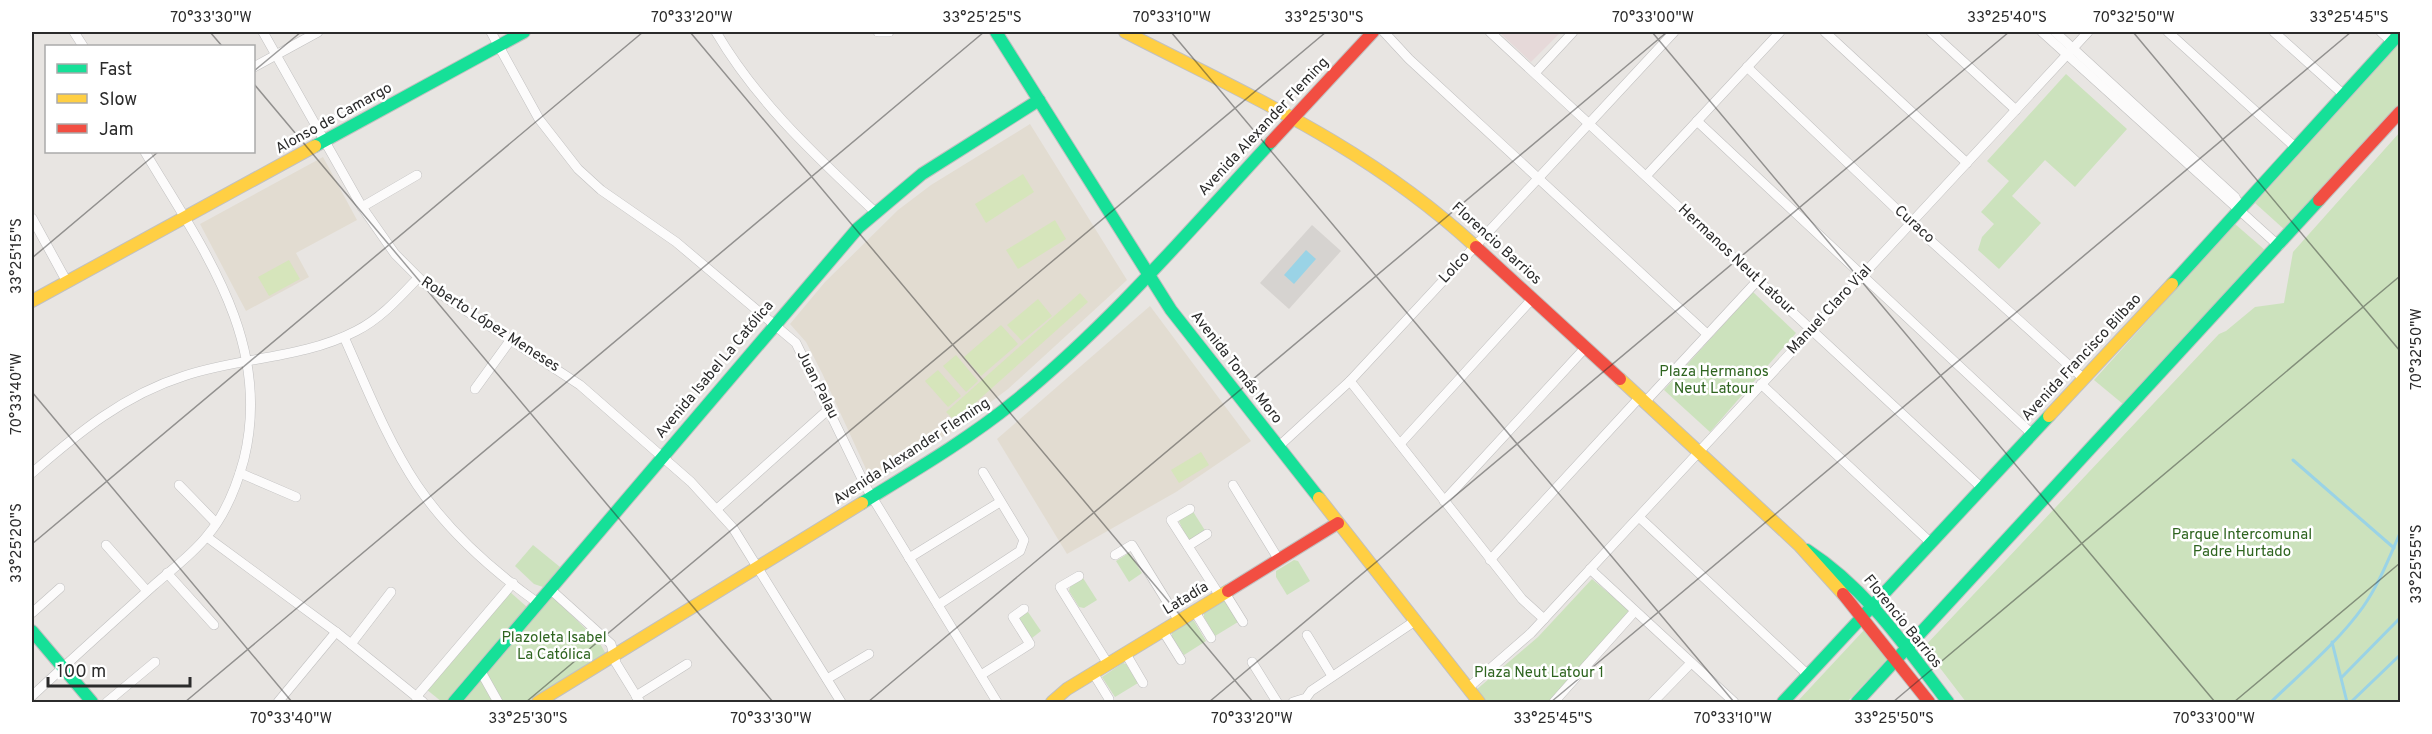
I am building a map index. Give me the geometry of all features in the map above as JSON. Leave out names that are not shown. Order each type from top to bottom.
[{"type":"main road","name":"Alonso de Camargo","points":[[32,301],[524,32]]},
{"type":"main road","name":"Avenida Tomás Moro","points":[[996,32],[1171,310],[1479,702]]},
{"type":"main road","name":"Florencio Barrios","points":[[1125,32],[1294,117],[1382,169],[1435,209],[1798,545],[1863,616],[1929,702]]},
{"type":"main road","name":"Avenida Alexander Fleming","points":[[538,702],[994,419],[1055,367],[1148,275],[1370,32]]},
{"type":"main road","name":"Avenida Francisco Bilbao","points":[[1783,702],[2241,209],[2396,37]]},
{"type":"main road","name":"Avenida Isabel La Católica","points":[[453,702],[774,324],[874,211],[921,173],[1039,100]]},
{"type":"main road","points":[[1857,702],[2400,112]]},
{"type":"main road","name":"Latadía","points":[[1052,702],[1066,689],[1338,523]]},
{"type":"main road","name":"Florencio Barrios","points":[[1798,545],[1837,571],[1872,606],[1948,702]]},
{"type":"main road","points":[[32,631],[92,702]]},
{"type":"street","points":[[74,32],[82,45]]},
{"type":"street","name":"Roberto López Meneses","points":[[263,32],[362,207],[390,249],[418,278],[580,385],[663,456],[717,509],[758,566],[841,702]]},
{"type":"street","points":[[255,66],[318,32]]},
{"type":"street","name":"Juan Palau","points":[[491,32],[539,119],[578,169],[602,190],[676,242],[796,343],[872,496],[997,702]]},
{"type":"street","points":[[716,32],[750,84],[780,120],[874,211]]},
{"type":"street","points":[[878,32],[889,32]]},
{"type":"street","points":[[1384,32],[1409,59],[1707,334]]},
{"type":"street","name":"Hermanos Neut Latour","points":[[1490,32],[1982,488]]},
{"type":"street","points":[[1535,73],[1573,32]]},
{"type":"street","name":"Lolco","points":[[1278,447],[1350,381],[1674,32]]},
{"type":"street","points":[[1646,176],[1780,32]]},
{"type":"street","points":[[1825,32],[1966,163]]},
{"type":"street","points":[[1931,32],[2016,110]]},
{"type":"street","points":[[2042,32],[2070,51],[2235,197],[2241,209],[2279,246]]},
{"type":"street","points":[[2055,32],[2070,51]]},
{"type":"street","name":"Manuel Claro Vial","points":[[1468,688],[1524,640],[1544,619],[2088,32]]},
{"type":"street","points":[[2168,32],[2296,148]]},
{"type":"street","points":[[2274,32],[2344,95]]},
{"type":"street","points":[[2381,32],[2396,37]]},
{"type":"street","name":"Curaco","points":[[1748,67],[1911,223],[2084,379]]},
{"type":"street","points":[[1697,121],[2032,434]]},
{"type":"street","points":[[32,696],[207,537],[240,473],[251,417],[249,361],[234,313],[184,218],[146,153]]},
{"type":"street","points":[[362,207],[417,175]]},
{"type":"street","points":[[32,218],[67,282]]},
{"type":"street","points":[[32,473],[76,434],[137,395],[194,373],[299,352],[344,337],[375,319],[418,278]]},
{"type":"street","points":[[1490,560],[1758,280]]},
{"type":"street","points":[[1400,444],[1533,298]]},
{"type":"street","points":[[344,337],[399,454],[422,491],[459,535],[538,603]]},
{"type":"street","points":[[475,389],[512,338]]},
{"type":"street","points":[[1444,501],[1586,347]]},
{"type":"street","points":[[1350,381],[1521,599],[1544,619]]},
{"type":"street","points":[[1761,384],[1931,543]]},
{"type":"street","points":[[717,509],[830,408]]},
{"type":"street","points":[[938,604],[1020,552],[1024,547],[1024,540],[983,472]]},
{"type":"street","points":[[240,473],[296,497]]},
{"type":"street","points":[[179,485],[216,523]]},
{"type":"street","points":[[1233,485],[1279,560]]},
{"type":"street","points":[[909,558],[1000,502]]},
{"type":"street","points":[[1190,509],[1171,520],[1243,622]]},
{"type":"street","points":[[1639,517],[1808,675]]},
{"type":"street","points":[[1188,546],[1207,534]]},
{"type":"street","points":[[207,537],[336,632],[419,700],[513,583]]},
{"type":"street","points":[[106,545],[147,591]]},
{"type":"street","points":[[1115,555],[1132,545],[1179,621]]},
{"type":"street","points":[[1590,569],[1734,702]]},
{"type":"street","points":[[167,573],[214,625]]},
{"type":"street","points":[[1079,576],[1060,587],[1108,664]]},
{"type":"street","points":[[32,613],[60,588]]},
{"type":"street","points":[[550,589],[611,644],[614,656],[638,699],[687,664]]},
{"type":"street","points":[[351,644],[391,592]]},
{"type":"street","points":[[981,675],[1034,642],[1013,617],[1024,609]]},
{"type":"street","points":[[1554,702],[1635,611]]},
{"type":"street","points":[[1195,612],[1211,638]]},
{"type":"street","points":[[1293,702],[1308,700],[1311,691],[1415,621]]},
{"type":"street","points":[[1163,631],[1181,660]]},
{"type":"street","points":[[279,702],[336,632]]},
{"type":"street","points":[[1307,635],[1332,676]]},
{"type":"street","points":[[827,679],[869,654]]},
{"type":"street","points":[[1126,654],[1143,683]]},
{"type":"street","points":[[108,702],[155,662]]},
{"type":"street","points":[[1252,662],[1277,702]]},
{"type":"street","points":[[1653,702],[1691,663]]},
{"type":"street","points":[[480,670],[498,702]]},
{"type":"street","points":[[1093,674],[1109,699]]},
{"type":"shaded area","points":[[1499,32],[1561,32],[1531,62]]},
{"type":"shaded area","points":[[1030,124],[1127,280],[1008,389],[952,431],[871,480],[806,342],[790,324],[825,282],[898,210],[931,185]]},
{"type":"shaded area","points":[[323,157],[357,220],[296,253],[309,277],[246,311],[200,224]]},
{"type":"shaded area","points":[[1312,225],[1341,251],[1289,309],[1260,283]]},
{"type":"shaded area","points":[[1150,306],[1251,441],[1176,492],[1067,554],[997,439]]},
{"type":"green space","points":[[2400,43],[2400,104],[2286,231],[2255,203]]},
{"type":"green space","points":[[2066,74],[2127,129],[2075,187],[2045,160],[2012,196],[2041,223],[1999,269],[1978,250],[1982,237],[1994,224],[1981,212],[2009,181],[1987,161]]},
{"type":"green space","name":"Parque Intercomunal Padre Hurtado","points":[[2400,132],[2400,702],[1966,702],[1924,647],[2219,334],[2226,331],[2255,307],[2284,303],[2293,252]]},
{"type":"green space","points":[[1023,174],[1034,192],[986,223],[975,204]]},
{"type":"green space","points":[[1055,220],[1066,239],[1018,269],[1006,250]]},
{"type":"green space","points":[[2235,224],[2266,251],[2123,404],[2094,380]]},
{"type":"green space","points":[[289,260],[300,279],[269,296],[258,277]]},
{"type":"green space","name":"Plaza Hermanos Neut Latour","points":[[1753,292],[1796,333],[1710,432],[1664,390]]},
{"type":"green space","points":[[1080,293],[1088,302],[955,421],[946,412]]},
{"type":"green space","points":[[1038,299],[1052,316],[1022,341],[1007,325]]},
{"type":"green space","points":[[1001,325],[1018,344],[981,376],[964,357]]},
{"type":"green space","points":[[956,355],[978,381],[966,392],[943,366]]},
{"type":"green space","points":[[938,370],[961,396],[948,407],[925,381]]},
{"type":"green space","points":[[1201,452],[1209,465],[1179,483],[1171,470]]},
{"type":"green space","points":[[1192,510],[1206,532],[1192,540],[1187,539],[1178,519]]},
{"type":"green space","points":[[533,545],[560,567],[543,587],[534,584],[515,566]]},
{"type":"green space","points":[[1129,553],[1142,573],[1129,582],[1116,561]]},
{"type":"green space","points":[[1294,560],[1298,561],[1310,581],[1287,595],[1276,577],[1276,571]]},
{"type":"green space","points":[[1083,578],[1097,600],[1084,608],[1079,607],[1069,591],[1070,587]]},
{"type":"green space","name":"Plaza Neut Latour 1","points":[[1592,579],[1630,611],[1551,702],[1485,702],[1476,690],[1538,637]]},
{"type":"green space","points":[[510,592],[527,607],[447,702],[442,702],[426,689]]},
{"type":"green space","name":"Plazoleta Isabel La Católica","points":[[552,596],[599,642],[606,654],[527,702],[462,702]]},
{"type":"green space","points":[[1222,601],[1226,602],[1238,622],[1215,636],[1204,617],[1204,612]]},
{"type":"green space","points":[[1028,612],[1041,631],[1032,638],[1020,621],[1020,616]]},
{"type":"green space","points":[[1190,620],[1194,621],[1206,641],[1184,655],[1172,637],[1172,632]]},
{"type":"green space","points":[[1866,628],[1889,657],[1847,702],[1797,702]]},
{"type":"green space","points":[[1123,663],[1138,683],[1115,697],[1102,677]]},
{"type":"water","points":[[1306,250],[1316,259],[1294,284],[1284,275]]},
{"type":"waterway","points":[[2293,460],[2394,548]]},
{"type":"waterway","points":[[2400,472],[2400,487]]},
{"type":"waterway","points":[[2271,702],[2331,645],[2363,607],[2379,580],[2400,533]]},
{"type":"waterway","points":[[2342,677],[2400,618]]},
{"type":"waterway","points":[[2332,642],[2347,702]]},
{"type":"waterway","points":[[2351,702],[2400,655]]},
{"type":"traffic: fast","points":[[315,146],[524,32]]},
{"type":"traffic: fast","points":[[996,32],[1171,310],[1319,498]]},
{"type":"traffic: fast","points":[[2172,284],[2400,33]]},
{"type":"traffic: fast","points":[[454,702],[858,228],[922,174],[1039,100]]},
{"type":"traffic: fast","points":[[862,503],[978,429],[1014,402],[1083,342],[1147,277],[1271,142]]},
{"type":"traffic: fast","points":[[1857,702],[2319,200]]},
{"type":"traffic: fast","points":[[1783,702],[2049,416]]},
{"type":"traffic: fast","points":[[1807,550],[1829,565],[1867,600],[1948,702]]},
{"type":"traffic: fast","points":[[32,631],[92,702]]},
{"type":"traffic: slow","points":[[1125,32],[1264,102],[1351,153],[1394,181],[1476,247]]},
{"type":"traffic: slow","points":[[32,301],[315,146]]},
{"type":"traffic: slow","points":[[2049,416],[2172,284]]},
{"type":"traffic: slow","points":[[1620,379],[1799,545],[1843,594]]},
{"type":"traffic: slow","points":[[1319,498],[1479,702]]},
{"type":"traffic: slow","points":[[538,702],[862,503]]},
{"type":"traffic: slow","points":[[1052,702],[1067,689],[1228,591]]},
{"type":"traffic: jam","points":[[1271,142],[1373,32]]},
{"type":"traffic: jam","points":[[2319,200],[2400,112]]},
{"type":"traffic: jam","points":[[1476,247],[1620,379]]},
{"type":"traffic: jam","points":[[1228,591],[1338,523]]},
{"type":"traffic: jam","points":[[1843,594],[1929,702]]}]
